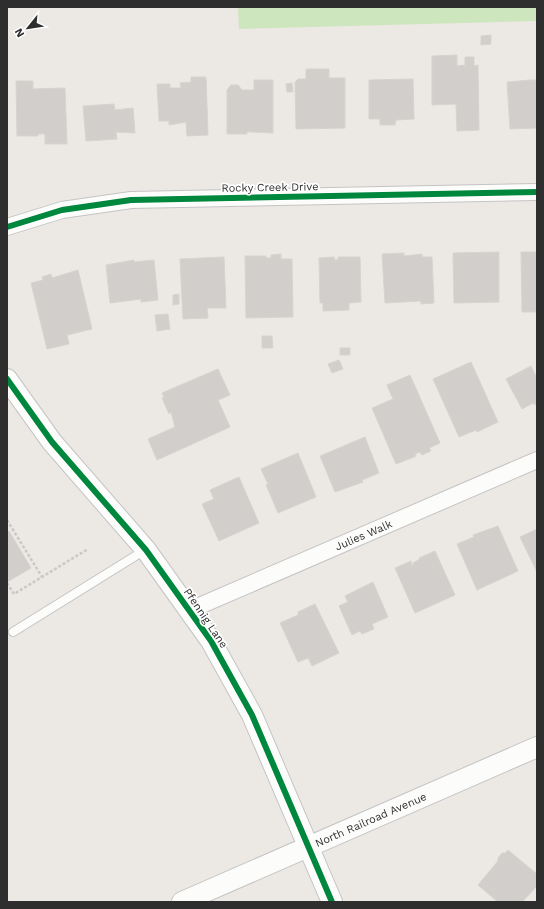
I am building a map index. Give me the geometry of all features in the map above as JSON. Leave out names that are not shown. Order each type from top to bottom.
[{"type":"street","name":"Rocky Creek Drive","points":[[7,227],[62,210],[131,200],[537,192]]},
{"type":"street","name":"Pfennig Lane","points":[[7,379],[52,442],[146,550],[211,641],[252,715],[332,902]]},
{"type":"street","name":"Julies Walk","points":[[190,610],[537,460]]},
{"type":"street","name":"North Railroad Avenue","points":[[182,902],[537,747]]},
{"type":"lane","points":[[13,632],[146,550]]},
{"type":"path","points":[[7,520],[42,577]]},
{"type":"path","points":[[7,583],[14,594],[88,549]]},
{"type":"green space","points":[[238,7],[537,7],[537,21],[239,29]]},
{"type":"building","points":[[491,35],[491,44],[481,45],[481,36]]},
{"type":"building","points":[[457,55],[457,66],[465,65],[465,57],[474,57],[474,66],[478,65],[479,130],[457,131],[456,104],[432,105],[432,56]]},
{"type":"building","points":[[306,69],[329,69],[329,78],[345,78],[345,128],[296,129],[295,82],[298,79],[306,79]]},
{"type":"building","points":[[191,77],[206,77],[208,135],[187,136],[186,122],[169,125],[169,121],[159,121],[157,84],[170,84],[170,88],[181,88],[180,83],[191,82]]},
{"type":"building","points":[[413,79],[414,119],[396,120],[395,125],[380,125],[380,119],[369,119],[369,80]]},
{"type":"building","points":[[254,80],[273,80],[273,133],[247,132],[247,134],[227,134],[227,90],[231,85],[238,85],[242,90],[254,90]]},
{"type":"building","points":[[537,80],[537,128],[510,129],[507,82]]},
{"type":"building","points":[[16,81],[33,81],[33,89],[65,88],[67,144],[45,144],[45,134],[38,134],[38,136],[17,136]]},
{"type":"building","points":[[292,83],[293,92],[287,92],[286,84]]},
{"type":"building","points":[[114,104],[115,110],[133,108],[135,133],[116,132],[117,139],[86,141],[83,106]]},
{"type":"building","points":[[499,252],[499,302],[454,303],[453,253]]},
{"type":"building","points":[[521,252],[537,252],[537,312],[522,312]]},
{"type":"building","points":[[404,253],[404,256],[422,254],[422,257],[432,257],[434,303],[421,304],[421,301],[385,303],[382,254]]},
{"type":"building","points":[[281,254],[281,259],[292,259],[293,317],[246,318],[245,256],[266,256],[266,258],[271,258],[271,255]]},
{"type":"building","points":[[224,257],[226,308],[207,308],[208,318],[183,319],[180,259]]},
{"type":"building","points":[[334,257],[335,260],[338,260],[338,257],[360,257],[361,302],[349,303],[349,310],[323,311],[323,303],[320,303],[319,258]]},
{"type":"building","points":[[134,260],[134,262],[154,260],[158,300],[141,302],[141,299],[110,303],[106,265]]},
{"type":"building","points":[[78,270],[92,329],[67,335],[69,344],[47,349],[31,283],[43,280],[42,277],[51,274],[52,278]]},
{"type":"building","points":[[179,294],[179,304],[173,305],[173,295]]},
{"type":"building","points":[[168,314],[170,329],[157,331],[155,315]]},
{"type":"building","points":[[262,336],[272,336],[273,348],[262,348]]},
{"type":"building","points":[[340,348],[350,348],[350,355],[340,355]]},
{"type":"building","points":[[339,360],[343,369],[332,373],[328,364]]},
{"type":"building","points":[[471,362],[498,422],[477,432],[476,430],[459,437],[433,379]]},
{"type":"building","points":[[531,366],[535,375],[537,374],[537,403],[534,405],[533,403],[522,409],[506,379]]},
{"type":"building","points":[[218,369],[230,395],[218,400],[230,427],[157,460],[148,439],[175,427],[171,412],[169,414],[162,398],[164,397],[162,393]]},
{"type":"building","points":[[410,375],[440,443],[429,448],[431,451],[422,455],[420,452],[415,454],[416,456],[414,457],[396,464],[372,408],[393,399],[387,385]]},
{"type":"building","points":[[365,437],[379,473],[362,480],[363,482],[335,492],[320,456]]},
{"type":"building","points":[[298,453],[316,497],[278,513],[261,469]]},
{"type":"building","points":[[239,477],[259,523],[219,541],[202,504],[214,499],[210,490]]},
{"type":"building","points":[[498,526],[518,571],[477,590],[457,544],[474,537],[473,535]]},
{"type":"building","points":[[537,529],[537,572],[520,537]]},
{"type":"building","points":[[9,531],[31,568],[7,582],[7,533]]},
{"type":"building","points":[[435,551],[455,595],[415,613],[395,568],[411,561],[412,565],[414,565],[413,563],[420,559],[419,558]]},
{"type":"building","points":[[373,582],[388,617],[372,624],[374,629],[362,634],[360,631],[352,635],[339,606],[348,602],[345,596]]},
{"type":"building","points":[[315,604],[339,653],[312,666],[308,658],[298,662],[280,623],[298,615],[298,612]]},
{"type":"building","points":[[508,850],[537,874],[537,886],[522,902],[498,902],[478,885],[498,861],[498,858],[502,853],[505,853]]},
{"type":"cycle path","points":[[7,227],[62,210],[131,200],[537,192]]},
{"type":"cycle path","points":[[7,379],[52,442],[146,550],[211,641],[252,715],[332,902]]}]
